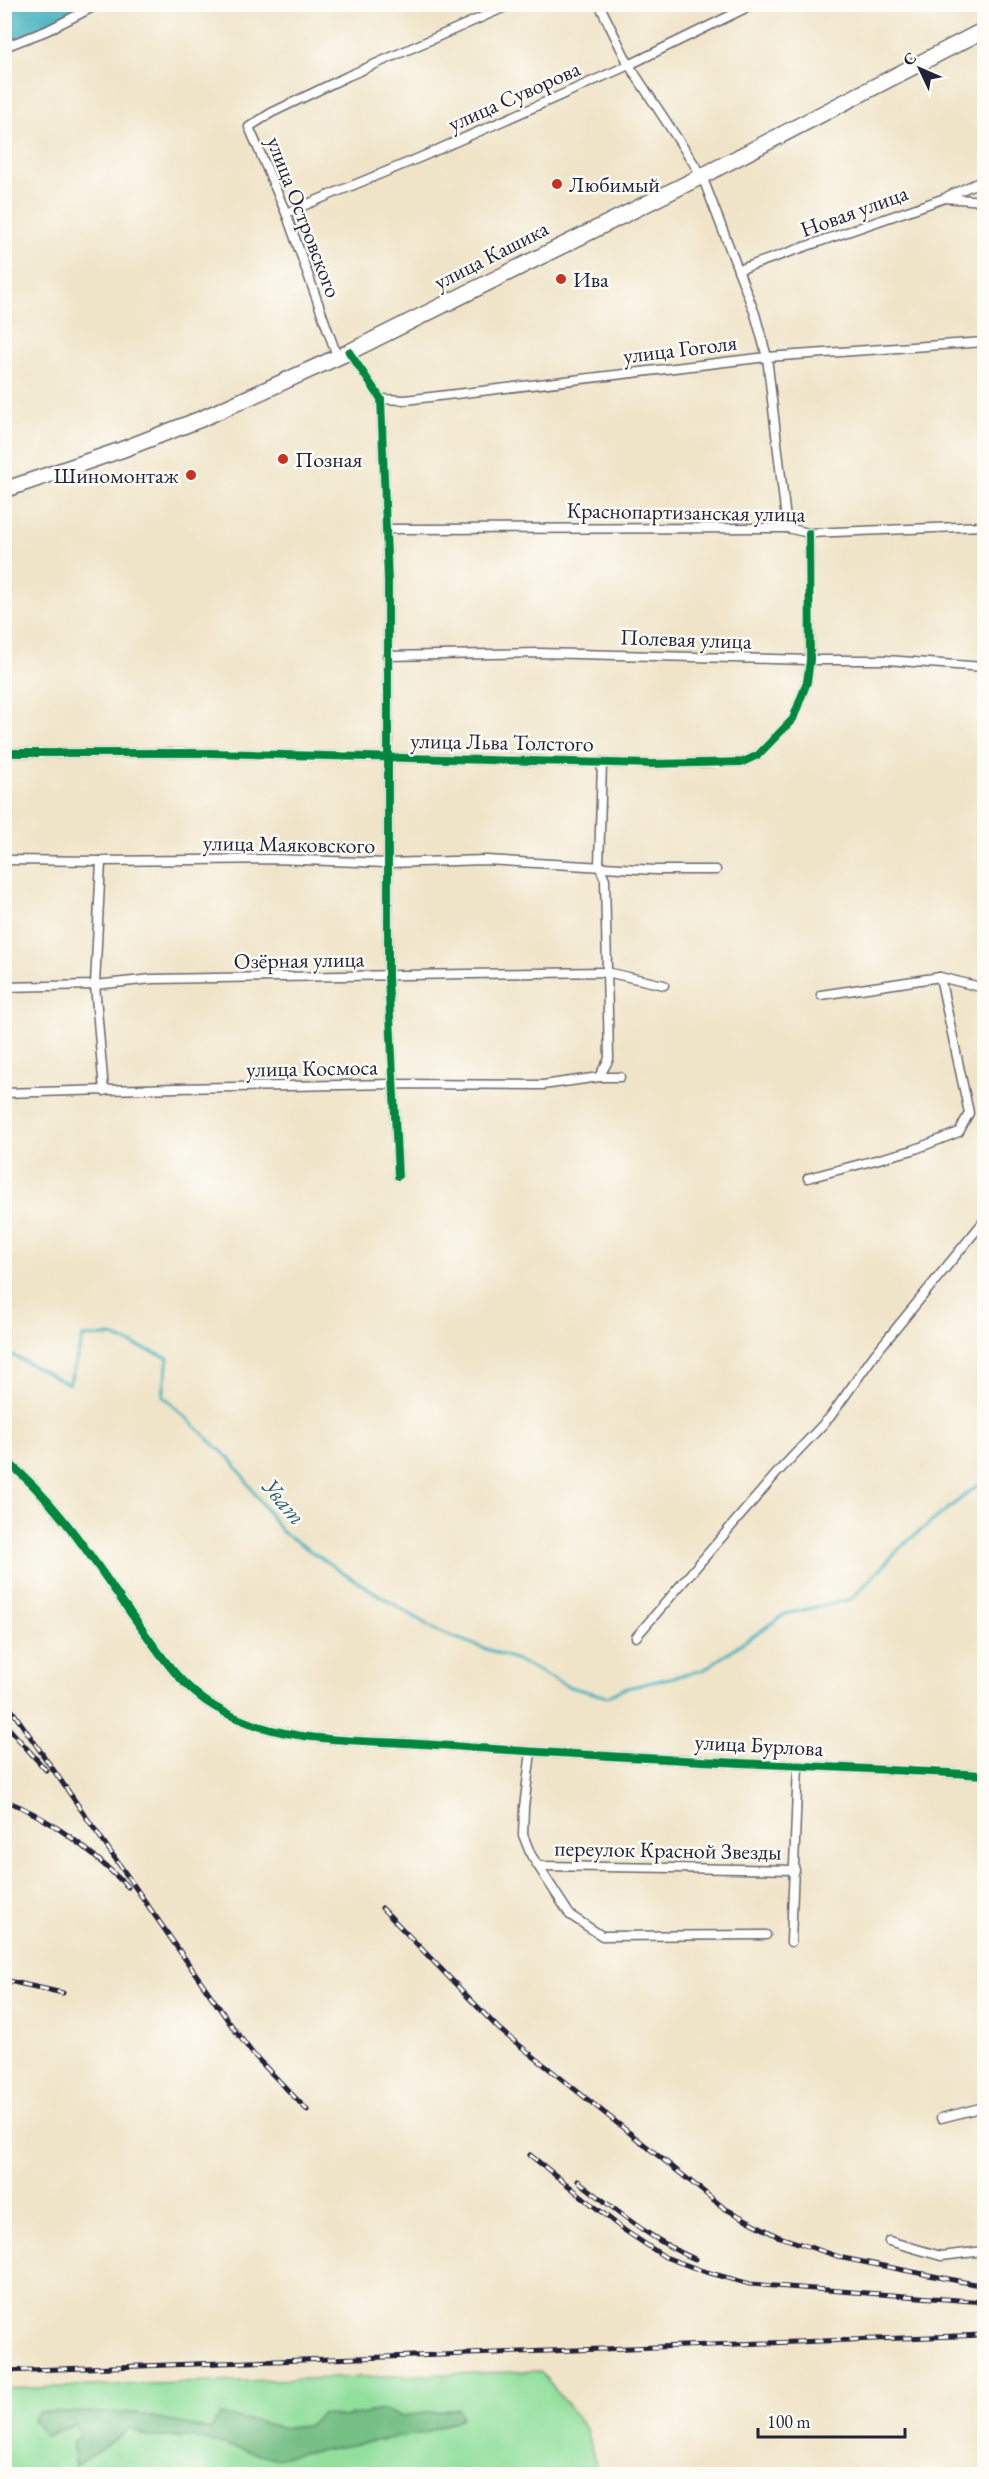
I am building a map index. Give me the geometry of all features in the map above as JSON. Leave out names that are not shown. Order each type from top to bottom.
[{"type":"highway","name":"улица Кашика","points":[[4,490],[121,450],[201,418],[343,354],[702,176],[984,30]]},
{"type":"street","points":[[4,47],[46,31],[99,4]]},
{"type":"street","name":"улица Островского","points":[[381,399],[343,354],[249,127],[271,113],[512,4]]},
{"type":"street","points":[[599,4],[629,65],[702,176],[738,270],[767,357],[787,528]]},
{"type":"street","name":"улица Суворова","points":[[286,213],[419,158],[629,65],[754,4]]},
{"type":"street","points":[[945,198],[984,180]]},
{"type":"street","name":"Новая улица","points":[[738,270],[945,198],[984,201]]},
{"type":"street","name":"улица Гоголя","points":[[381,399],[405,400],[767,357],[984,342]]},
{"type":"street","points":[[381,399],[386,529],[388,976],[398,1176]]},
{"type":"street","name":"Краснопартизанская улица","points":[[386,529],[787,528],[809,532],[984,526]]},
{"type":"street","name":"улица Льва Толстого","points":[[4,753],[287,754],[602,762],[743,762],[758,755],[793,719],[807,682],[810,660],[809,532]]},
{"type":"street","name":"Полевая улица","points":[[387,656],[539,653],[886,660],[984,667]]},
{"type":"street","points":[[599,1077],[609,1059],[605,879],[599,866],[602,762]]},
{"type":"street","name":"улица Маяковского","points":[[4,860],[274,859],[387,863],[486,860],[655,870],[716,870]]},
{"type":"street","points":[[101,861],[95,985],[104,1091]]},
{"type":"street","name":"Озёрная улица","points":[[4,987],[95,985],[152,979],[606,972],[664,985]]},
{"type":"street","points":[[808,1178],[913,1150],[959,1132],[969,1113],[940,977]]},
{"type":"street","points":[[821,995],[940,977],[984,988]]},
{"type":"street","name":"улица Космоса","points":[[4,1093],[393,1084],[543,1085],[599,1077],[620,1077]]},
{"type":"street","points":[[636,1636],[777,1473],[830,1417],[875,1354],[984,1221]]},
{"type":"street","name":"улица Бурлова","points":[[4,1459],[19,1471],[53,1507],[181,1680],[213,1706],[245,1722],[276,1731],[300,1734],[531,1752],[984,1775]]},
{"type":"street","points":[[531,1752],[523,1835],[531,1855],[570,1915],[602,1936],[766,1935]]},
{"type":"street","points":[[791,1942],[798,1765]]},
{"type":"street","name":"переулок Красной Звезды","points":[[540,1866],[795,1870]]},
{"type":"street","points":[[941,2118],[984,2107]]},
{"type":"street","points":[[889,2241],[941,2256],[984,2251]]},
{"type":"green space","points":[[540,2371],[586,2429],[598,2474],[5,2474],[4,2389]],"holes":[[[458,2409],[462,2418],[423,2433],[149,2437],[130,2429],[76,2466],[79,2434],[75,2424],[46,2436],[39,2412],[135,2413],[211,2430],[220,2414],[286,2428],[307,2426],[322,2413],[342,2417],[383,2410],[402,2416]]]},
{"type":"green space","points":[[458,2409],[462,2418],[423,2433],[275,2458],[192,2437],[149,2437],[130,2429],[76,2466],[72,2443],[79,2434],[75,2424],[46,2436],[33,2420],[39,2412],[135,2413],[211,2430],[220,2414],[286,2428],[307,2426],[322,2413],[342,2417],[383,2410],[402,2416]]},
{"type":"water","points":[[5,5],[84,5],[5,53]]},
{"type":"waterway","name":"Уват","points":[[4,1351],[69,1384],[83,1337],[112,1336],[168,1358],[163,1396],[233,1462],[281,1531],[340,1571],[439,1632],[517,1660],[567,1686],[607,1697],[623,1689],[703,1670],[785,1614],[851,1599],[904,1544],[984,1480]]},
{"type":"railway","points":[[4,1699],[234,2029],[253,2054],[307,2110]]},
{"type":"railway","points":[[4,1723],[46,1770]]},
{"type":"railway","points":[[4,1800],[22,1807],[55,1826],[100,1861],[128,1887]]},
{"type":"railway","points":[[382,1908],[499,2029],[724,2208],[777,2236],[843,2258],[984,2286]]},
{"type":"railway","points":[[4,1980],[63,1993]]},
{"type":"railway","points":[[530,2155],[624,2230],[665,2257],[703,2271],[750,2284],[984,2302]]},
{"type":"railway","points":[[578,2181],[649,2234],[695,2259]]},
{"type":"railway","points":[[4,2371],[984,2335]]},
{"type":"cycle path","points":[[349,352],[381,399],[388,581],[388,976],[398,1176]]},
{"type":"cycle path","points":[[4,753],[211,753],[652,764],[743,762],[758,755],[793,719],[807,682],[810,660],[809,533]]},
{"type":"cycle path","points":[[4,1459],[24,1476],[59,1515],[92,1557],[154,1646],[181,1679],[215,1707],[240,1720],[267,1729],[295,1735],[352,1741],[984,1775]]},
{"type":"place","name":"Любимый","points":[[557,184]]},
{"type":"place","name":"Ива","points":[[561,279]]},
{"type":"place","name":"Позная","points":[[283,459]]},
{"type":"place","name":"Шиномонтаж","points":[[191,475]]}]
